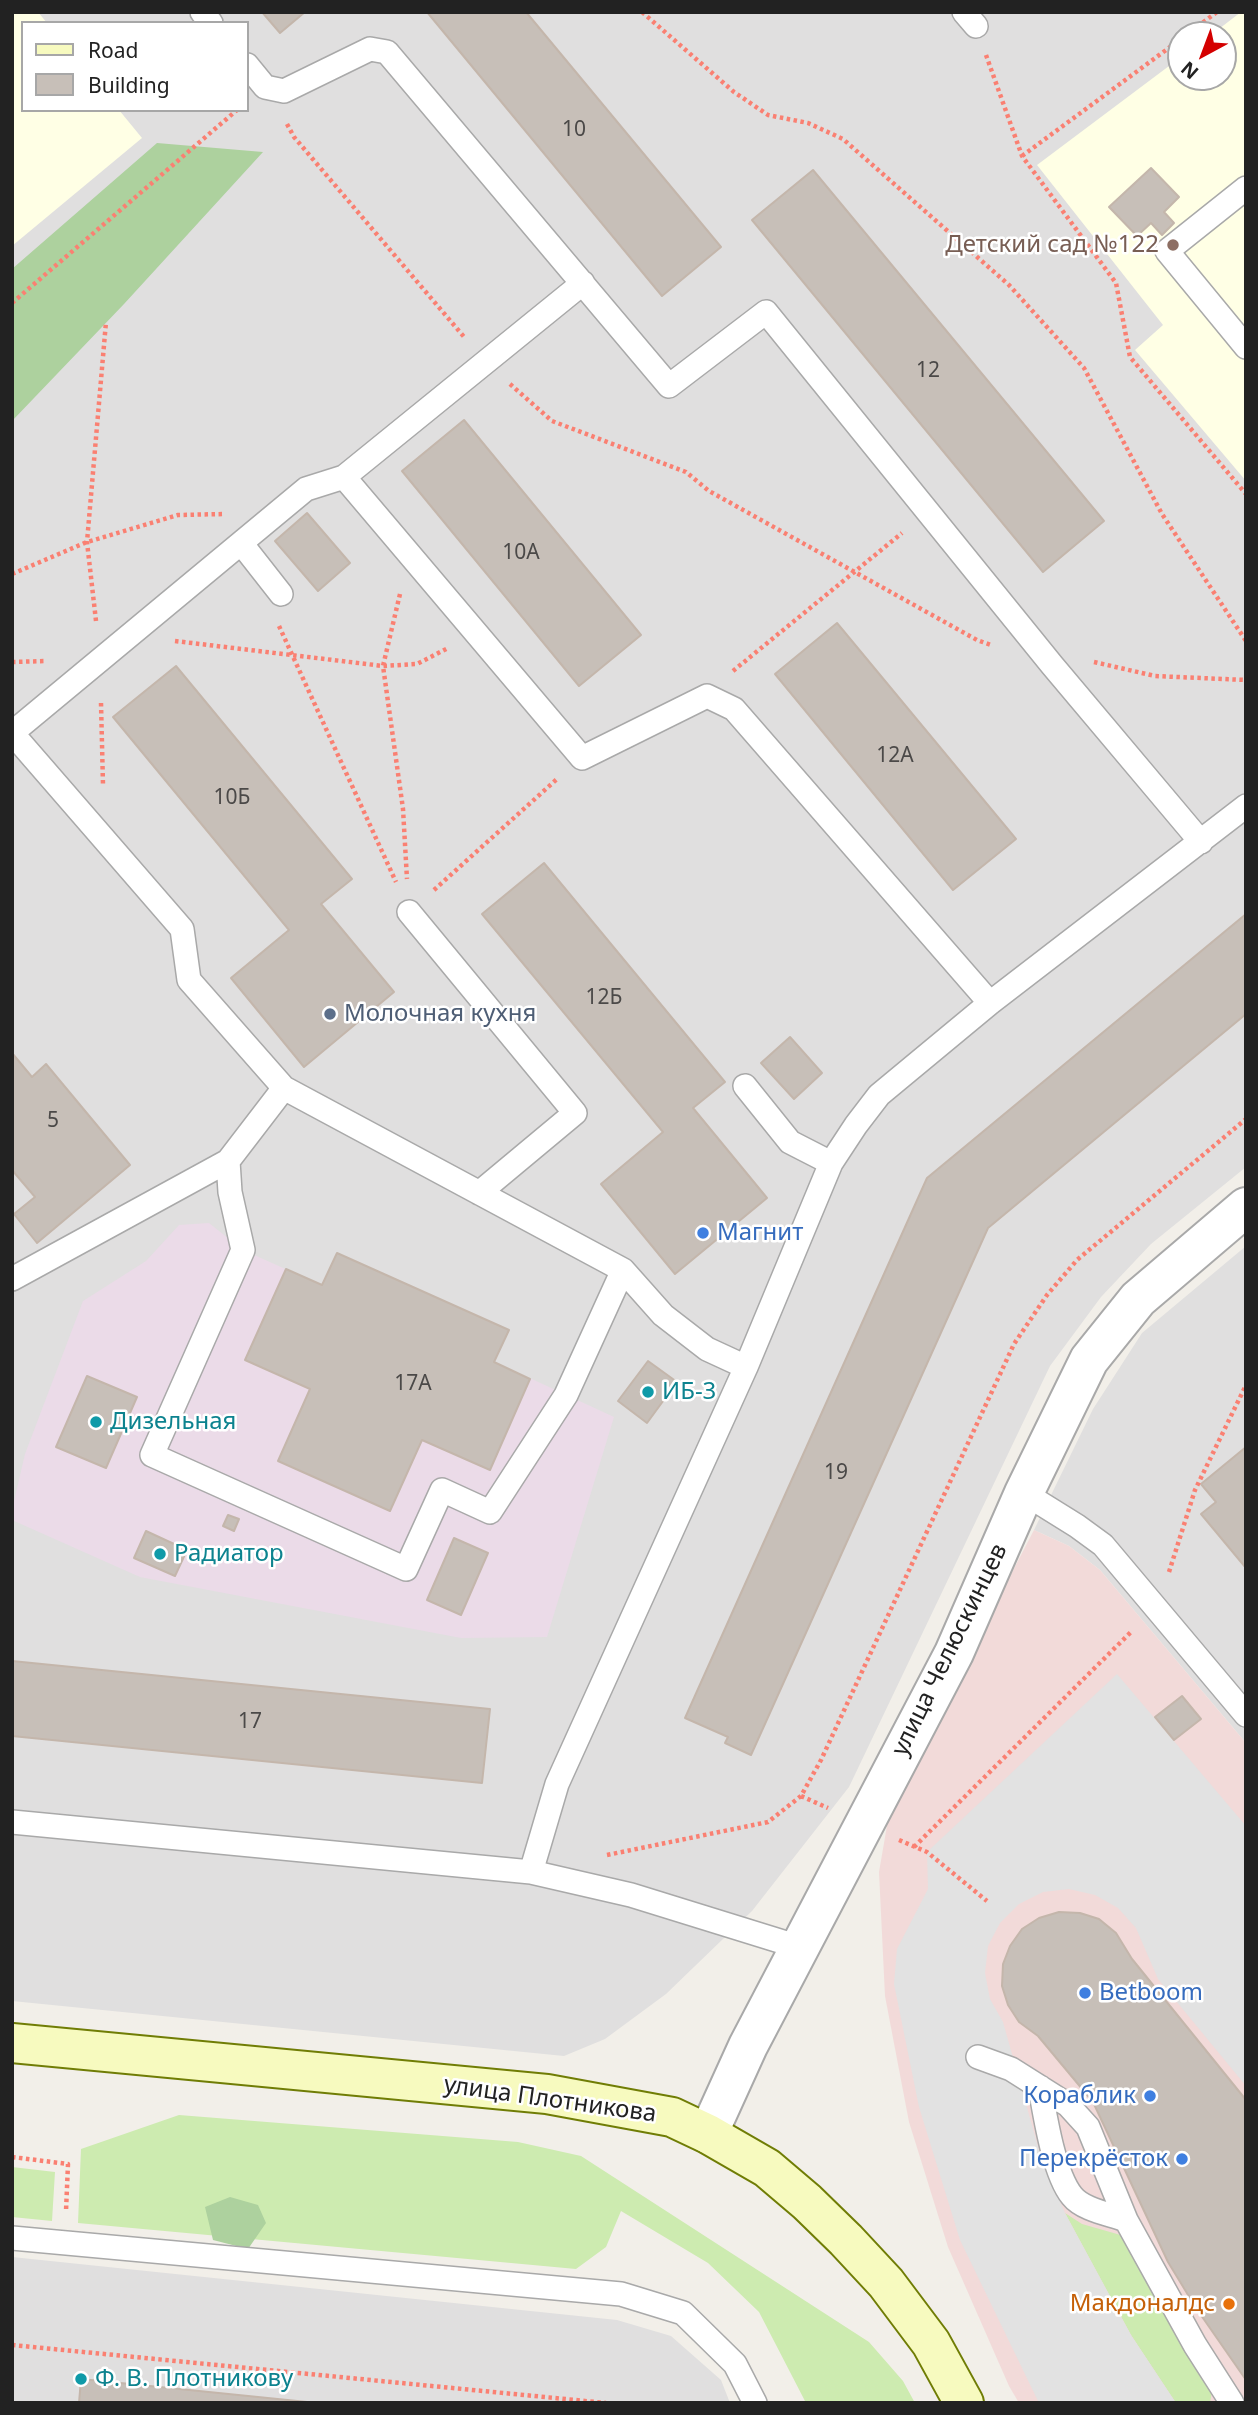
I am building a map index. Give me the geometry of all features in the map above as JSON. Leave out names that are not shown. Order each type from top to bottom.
[{"type":"main road","name":"улица Плотникова","points":[[12,2043],[547,2094],[673,2117],[767,2168],[846,2240],[886,2283],[931,2343],[964,2403]]},
{"type":"street","name":"улица Челюскинцев","points":[[708,2134],[748,2046],[954,1653],[1024,1493],[1089,1360],[1138,1299],[1246,1207]]},
{"type":"lane","points":[[248,66],[265,86],[284,91],[370,49],[387,52],[670,386],[766,312],[1052,665],[1200,842]]},
{"type":"lane","points":[[1246,188],[1167,251],[1246,347]]},
{"type":"lane","points":[[583,283],[344,477],[306,489],[12,733],[182,929],[189,981],[284,1088],[623,1270],[663,1315],[707,1349],[746,1367]]},
{"type":"lane","points":[[344,477],[582,758],[707,696],[734,709],[990,1003]]},
{"type":"lane","points":[[241,543],[281,594]]},
{"type":"lane","points":[[531,1872],[557,1784],[746,1367],[831,1163],[856,1125],[879,1095],[990,1003],[1246,806]]},
{"type":"lane","points":[[409,912],[575,1113],[480,1193]]},
{"type":"lane","points":[[745,1086],[790,1142],[831,1163]]},
{"type":"lane","points":[[12,1279],[228,1161],[284,1088]]},
{"type":"lane","points":[[228,1161],[230,1192],[243,1250],[152,1455],[406,1569],[442,1490],[490,1512],[566,1395],[623,1270]]},
{"type":"lane","points":[[1024,1493],[1103,1545],[1246,1715]]},
{"type":"lane","points":[[12,1822],[531,1872],[631,1895],[799,1947]]},
{"type":"lane","points":[[978,2057],[1011,2069],[1040,2087],[1068,2105],[1088,2127],[1126,2220],[1195,2345],[1232,2403]]},
{"type":"lane","points":[[1040,2087],[1048,2134],[1073,2197],[1088,2207],[1126,2220]]},
{"type":"lane","points":[[12,2238],[621,2294],[683,2313],[735,2364],[755,2403]]},
{"type":"path","points":[[642,12],[734,92],[768,115],[808,123],[843,139],[1009,285],[1084,368],[1162,514],[1246,640]]},
{"type":"path","points":[[970,19],[1022,156],[1116,283],[1130,357],[1246,494]]},
{"type":"path","points":[[1022,156],[1167,49]]},
{"type":"path","points":[[265,86],[294,137],[485,362],[552,421],[686,472],[709,491],[977,640],[1052,665],[1086,660],[1155,676],[1246,680]]},
{"type":"path","points":[[12,303],[235,112]]},
{"type":"path","points":[[104,839],[100,660],[87,542],[106,322]]},
{"type":"path","points":[[12,574],[87,542],[178,515],[278,513]]},
{"type":"path","points":[[707,696],[746,658],[928,513]]},
{"type":"path","points":[[409,912],[403,809],[383,666],[410,554]]},
{"type":"path","points":[[281,594],[278,624],[409,912]]},
{"type":"path","points":[[130,635],[383,666],[417,664],[477,634]]},
{"type":"path","points":[[409,912],[582,758]]},
{"type":"path","points":[[605,1855],[768,1822],[801,1796],[827,1747],[1014,1344],[1047,1295],[1077,1260],[1246,1119]]},
{"type":"path","points":[[914,1847],[1157,1607],[1195,1490],[1246,1385]]},
{"type":"path","points":[[801,1796],[832,1809]]},
{"type":"path","points":[[891,1836],[927,1852],[987,1901]]},
{"type":"path","points":[[12,2157],[68,2164],[64,2243]]},
{"type":"path","points":[[12,2345],[606,2403]]},
{"type":"shaded area","points":[[12,12],[1246,12],[1246,1167],[1151,1244],[1101,1297],[1050,1366],[849,1787],[752,1911],[666,1994],[605,2039],[564,2056],[12,2001]]},
{"type":"shaded area","points":[[12,12],[38,12],[45,21],[21,21],[21,112],[121,112],[142,138],[12,246]]},
{"type":"shaded area","name":"Детский сад №122","points":[[1241,12],[1246,12],[1246,481],[1135,350],[1163,325],[1037,165],[1167,68],[1167,91],[1237,91],[1237,21],[1229,21]]},
{"type":"shaded area","points":[[209,1223],[243,1250],[321,1285],[337,1253],[509,1330],[495,1362],[614,1417],[547,1637],[461,1638],[140,1577],[12,1520],[25,1454],[83,1301],[146,1261],[179,1225]]},
{"type":"shaded area","points":[[1246,1246],[1246,1743],[1100,1570],[1069,1546],[1034,1530],[1093,1409],[1142,1333]]},
{"type":"shaded area","points":[[1034,1530],[1069,1546],[1100,1570],[1246,1743],[1246,2403],[1019,2403],[948,2247],[909,2122],[885,1996],[879,1872],[888,1820],[900,1788]]},
{"type":"shaded area","points":[[1117,1674],[1246,1826],[1246,2086],[1158,1979],[1136,1928],[1118,1908],[1095,1895],[1069,1889],[1043,1892],[1019,1904],[1000,1923],[988,1946],[985,1973],[990,1999],[1003,2022],[1042,2161],[1065,2213],[1131,2335],[1176,2403],[1039,2403],[960,2240],[919,2107],[894,1984],[897,1949],[928,1889],[927,1852]]},
{"type":"shaded area","points":[[12,2257],[617,2320],[671,2336],[721,2380],[730,2403],[12,2403]]},
{"type":"green space","points":[[157,143],[263,152],[12,421],[12,269]]},
{"type":"green space","points":[[179,2115],[518,2142],[581,2156],[869,2342],[903,2381],[915,2403],[806,2403],[759,2312],[708,2263],[621,2211],[606,2247],[576,2269],[78,2223],[81,2149]]},
{"type":"green space","points":[[12,2167],[55,2172],[52,2221],[12,2217]]},
{"type":"green space","points":[[230,2197],[258,2205],[266,2223],[248,2249],[213,2240],[205,2207]]},
{"type":"green space","points":[[1065,2213],[1082,2224],[1124,2236],[1212,2391],[1210,2403],[1176,2403],[1131,2335]]},
{"type":"building","points":[[262,12],[305,12],[280,33]]},
{"type":"building","points":[[427,12],[526,12],[721,247],[662,296]]},
{"type":"building","points":[[1151,168],[1179,197],[1164,212],[1174,223],[1162,235],[1151,223],[1137,236],[1109,207]]},
{"type":"building","points":[[813,170],[1104,521],[1043,572],[752,220]]},
{"type":"building","points":[[464,420],[641,635],[579,686],[402,471]]},
{"type":"building","points":[[307,513],[350,563],[318,591],[275,541]]},
{"type":"building","points":[[837,623],[1016,839],[953,890],[775,674]]},
{"type":"building","points":[[176,666],[352,879],[321,904],[394,992],[304,1067],[231,978],[289,930],[113,717]]},
{"type":"building","points":[[544,863],[725,1082],[693,1108],[767,1198],[675,1274],[601,1184],[663,1132],[482,914]]},
{"type":"building","points":[[1246,914],[1246,1014],[988,1228],[751,1755],[725,1743],[728,1737],[685,1718],[927,1178]]},
{"type":"building","points":[[790,1037],[822,1073],[794,1099],[761,1063]]},
{"type":"building","points":[[12,1053],[32,1077],[46,1064],[130,1165],[37,1243],[14,1214],[35,1197],[12,1170]]},
{"type":"building","points":[[337,1253],[509,1330],[494,1362],[530,1379],[490,1470],[422,1440],[390,1511],[278,1461],[310,1389],[245,1360],[286,1269],[322,1285]]},
{"type":"building","name":"ИБ-3","points":[[648,1361],[677,1382],[647,1423],[618,1401]]},
{"type":"building","name":"Дизельная","points":[[87,1376],[137,1397],[106,1468],[56,1447]]},
{"type":"building","points":[[1246,1447],[1246,1568],[1201,1514],[1216,1502],[1201,1484]]},
{"type":"building","points":[[228,1515],[239,1519],[234,1531],[223,1526]]},
{"type":"building","name":"Радиатор","points":[[146,1531],[187,1550],[175,1576],[134,1558]]},
{"type":"building","points":[[454,1538],[488,1553],[461,1615],[427,1600]]},
{"type":"building","points":[[12,1661],[490,1709],[482,1783],[12,1736]]},
{"type":"building","points":[[1182,1696],[1201,1719],[1174,1740],[1155,1717]]},
{"type":"building","name":"Перекрёсток","points":[[1059,1912],[1080,1913],[1099,1919],[1116,1933],[1132,1959],[1246,2100],[1246,2380],[1168,2262],[1093,2102],[1038,2036],[1019,2022],[1008,2005],[1002,1986],[1003,1964],[1010,1946],[1022,1929],[1039,1918]]},
{"type":"building","points":[[81,2379],[317,2403],[79,2403]]},
{"type":"place","name":"Детский сад №122","points":[[1173,245]]},
{"type":"place","name":"Молочная кухня","points":[[330,1014]]},
{"type":"place","name":"Магнит","points":[[703,1233]]},
{"type":"place","name":"ИБ-3","points":[[648,1392]]},
{"type":"place","name":"Дизельная","points":[[96,1422]]},
{"type":"place","name":"Радиатор","points":[[160,1554]]},
{"type":"place","name":"Betboom","points":[[1085,1993]]},
{"type":"place","name":"Кораблик","points":[[1150,2096]]},
{"type":"place","name":"Перекрёсток","points":[[1182,2159]]},
{"type":"place","name":"Макдоналдс","points":[[1229,2304]]},
{"type":"place","name":"Ф. В. Плотникову","points":[[81,2379]]}]
